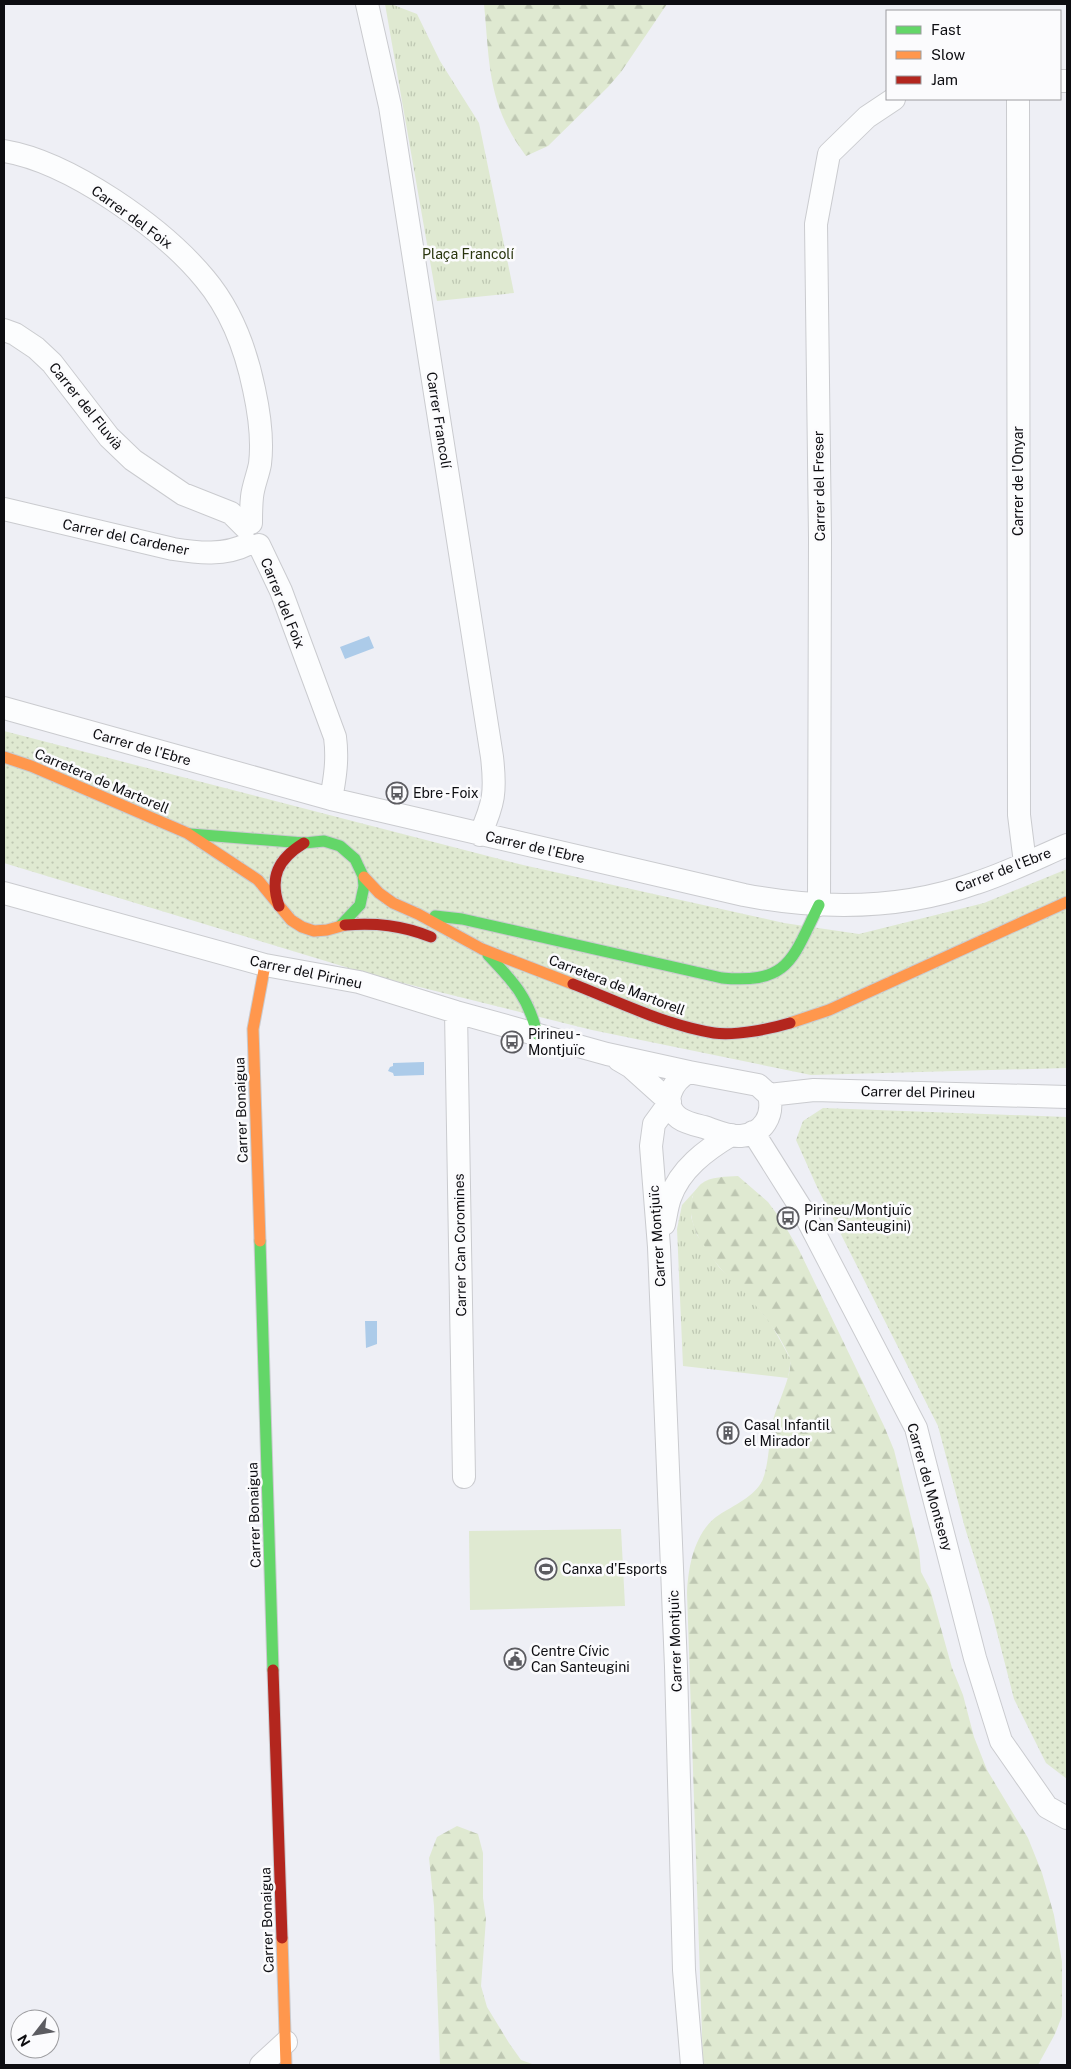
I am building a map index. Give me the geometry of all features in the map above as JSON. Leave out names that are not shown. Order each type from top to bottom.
[{"type":"main road","name":"Carretera de Martorell","points":[[4,758],[31,766],[188,833]]},
{"type":"main road","points":[[41,783],[96,795]]},
{"type":"main road","points":[[188,833],[304,842],[330,841],[342,846],[352,854],[360,865],[364,877],[364,892],[359,907],[341,925]]},
{"type":"main road","points":[[188,833],[258,880],[291,920],[302,927],[314,930],[327,930],[341,925],[376,923],[393,925],[411,929],[443,941],[482,949],[524,995],[533,1013],[537,1034]]},
{"type":"main road","points":[[279,906],[274,885],[276,872],[282,859],[292,849],[304,842]]},
{"type":"main road","name":"Carretera de Martorell","points":[[364,877],[379,893],[393,903],[418,914],[482,949],[616,1003],[673,1023],[716,1033],[768,1030],[829,1010],[1067,902]]},
{"type":"main road","points":[[418,914],[462,919],[722,978],[750,981],[766,977],[787,964],[819,905]]},
{"type":"main road","name":"Carrer Bonaigua","points":[[265,965],[253,1029],[286,2065]]},
{"type":"street","name":"Carrer Francolí","points":[[367,4],[390,106],[492,757],[495,782],[493,802],[480,835]]},
{"type":"street","name":"Carrer del Freser","points":[[819,905],[820,538],[816,224],[829,154],[867,117],[892,100]]},
{"type":"street","name":"Carrer de l'Onyar","points":[[1018,100],[1018,815],[1025,863]]},
{"type":"street","name":"Carrer del Foix","points":[[4,151],[60,170],[99,192],[139,219],[174,246],[206,280],[229,316],[244,352],[254,390],[261,439],[260,464],[252,496],[251,535],[281,591],[335,737],[337,752],[336,774],[331,799]]},
{"type":"street","name":"Carrer del Fluvià","points":[[4,330],[15,334],[36,348],[52,363],[109,437],[133,460],[183,494],[231,513],[251,535]]},
{"type":"street","name":"Carrer del Cardener","points":[[4,509],[173,550],[196,553],[236,550],[251,535]]},
{"type":"street","name":"Carrer de l'Ebre","points":[[4,708],[331,799],[744,895],[819,905],[881,904],[931,896],[976,883],[1067,845]]},
{"type":"street","name":"Carrer del Pirineu","points":[[4,893],[265,965],[359,982],[456,1012],[607,1054],[758,1085],[769,1095],[814,1090],[1067,1097]]},
{"type":"street","name":"Carrer Can Coromines","points":[[456,1012],[464,1477]]},
{"type":"street","name":"Carrer del Pirineu","points":[[607,1054],[631,1067],[670,1102],[673,1112],[686,1122],[731,1135],[742,1136],[754,1132]]},
{"type":"street","points":[[670,1102],[672,1085],[689,1072]]},
{"type":"street","points":[[754,1132],[768,1120],[771,1113],[769,1095]]},
{"type":"street","name":"Carrer Montjuïc","points":[[670,1102],[654,1124],[651,1146],[659,1247],[676,1667],[684,1970],[692,2065]]},
{"type":"street","name":"Carrer del Montseny","points":[[754,1132],[804,1213],[916,1428],[976,1658],[1002,1741],[1046,1807],[1067,1818]]},
{"type":"street","points":[[659,1247],[670,1197],[682,1176],[702,1153],[731,1135]]},
{"type":"street","points":[[261,2065],[286,2042]]},
{"type":"green space","name":"Plaça Francolí","points":[[385,4],[391,4],[417,14],[440,61],[479,123],[514,293],[437,301]]},
{"type":"green space","points":[[484,4],[667,4],[621,72],[608,87],[548,146],[526,156],[513,137],[497,101],[490,65]]},
{"type":"green space","points":[[4,731],[523,865],[784,923],[859,934],[984,903],[1067,869],[1067,1068],[811,1075],[592,1030],[375,976],[4,863]]},
{"type":"green space","points":[[823,1108],[1067,1117],[1067,1779],[1046,1763],[1014,1699],[992,1613],[965,1528],[938,1426],[817,1187],[796,1140],[803,1121]]},
{"type":"green space","points":[[738,1176],[768,1202],[799,1250],[884,1426],[894,1450],[919,1550],[921,1572],[930,1589],[974,1737],[987,1770],[1028,1838],[1042,1873],[1054,1915],[1062,1962],[1062,2016],[1055,2034],[1038,2065],[703,2065],[687,1593],[689,1573],[697,1542],[708,1524],[752,1494],[764,1477],[773,1421],[787,1381],[790,1365],[789,1356],[776,1332],[717,1264],[703,1245],[694,1228],[691,1209],[692,1200],[701,1184],[714,1178]]},
{"type":"green space","points":[[702,1183],[692,1197],[691,1217],[697,1235],[719,1267],[746,1294],[771,1324],[791,1360],[788,1378],[683,1366],[677,1229],[682,1205]]},
{"type":"green space","name":"Canxa d'Esports","points":[[621,1529],[625,1606],[470,1610],[469,1531]]},
{"type":"green space","points":[[457,1826],[478,1834],[483,1853],[483,1898],[486,1919],[481,1986],[487,2007],[521,2060],[535,2065],[440,2065],[434,1906],[429,1858],[437,1837]]},
{"type":"water","points":[[369,636],[374,648],[345,659],[340,647]]},
{"type":"water","points":[[424,1062],[424,1075],[394,1076],[393,1073],[388,1071],[393,1066],[393,1063]]},
{"type":"water","points":[[365,1321],[377,1321],[377,1344],[366,1348]]},
{"type":"traffic: fast","points":[[190,834],[304,843],[324,841],[340,846],[355,859],[363,876],[364,886],[360,905],[341,925]]},
{"type":"traffic: fast","points":[[435,916],[462,919],[722,978],[745,979],[762,977],[775,972],[786,964],[802,940],[819,905]]},
{"type":"traffic: fast","points":[[488,955],[505,973],[525,1000],[537,1034]]},
{"type":"traffic: fast","points":[[260,1241],[273,1670]]},
{"type":"traffic: slow","points":[[4,757],[31,766],[187,833],[258,880],[291,920],[302,927],[314,931],[345,925]]},
{"type":"traffic: slow","points":[[364,877],[379,893],[393,903],[418,914],[482,949],[573,984]]},
{"type":"traffic: slow","points":[[790,1023],[829,1010],[1067,902]]},
{"type":"traffic: slow","points":[[260,1241],[253,1029],[265,965]]},
{"type":"traffic: slow","points":[[282,1938],[286,2065]]},
{"type":"traffic: jam","points":[[279,906],[275,886],[278,870],[282,862],[304,843]]},
{"type":"traffic: jam","points":[[345,925],[368,924],[389,926],[431,937]]},
{"type":"traffic: jam","points":[[573,984],[660,1019],[714,1033],[732,1034],[773,1028],[790,1023]]},
{"type":"traffic: jam","points":[[273,1670],[282,1938]]},
{"type":"place","name":"Ebre - Foix","points":[[397,793]]},
{"type":"place","name":"Pirineu - Montjuïc","points":[[512,1042]]},
{"type":"place","name":"Pirineu/Montjuïc (Can Santeugini)","points":[[788,1218]]},
{"type":"place","name":"Casal Infantil el Mirador","points":[[728,1433]]},
{"type":"place","name":"Canxa d'Esports","points":[[546,1569]]},
{"type":"place","name":"Centre Cívic Can Santeugini","points":[[515,1659]]}]
